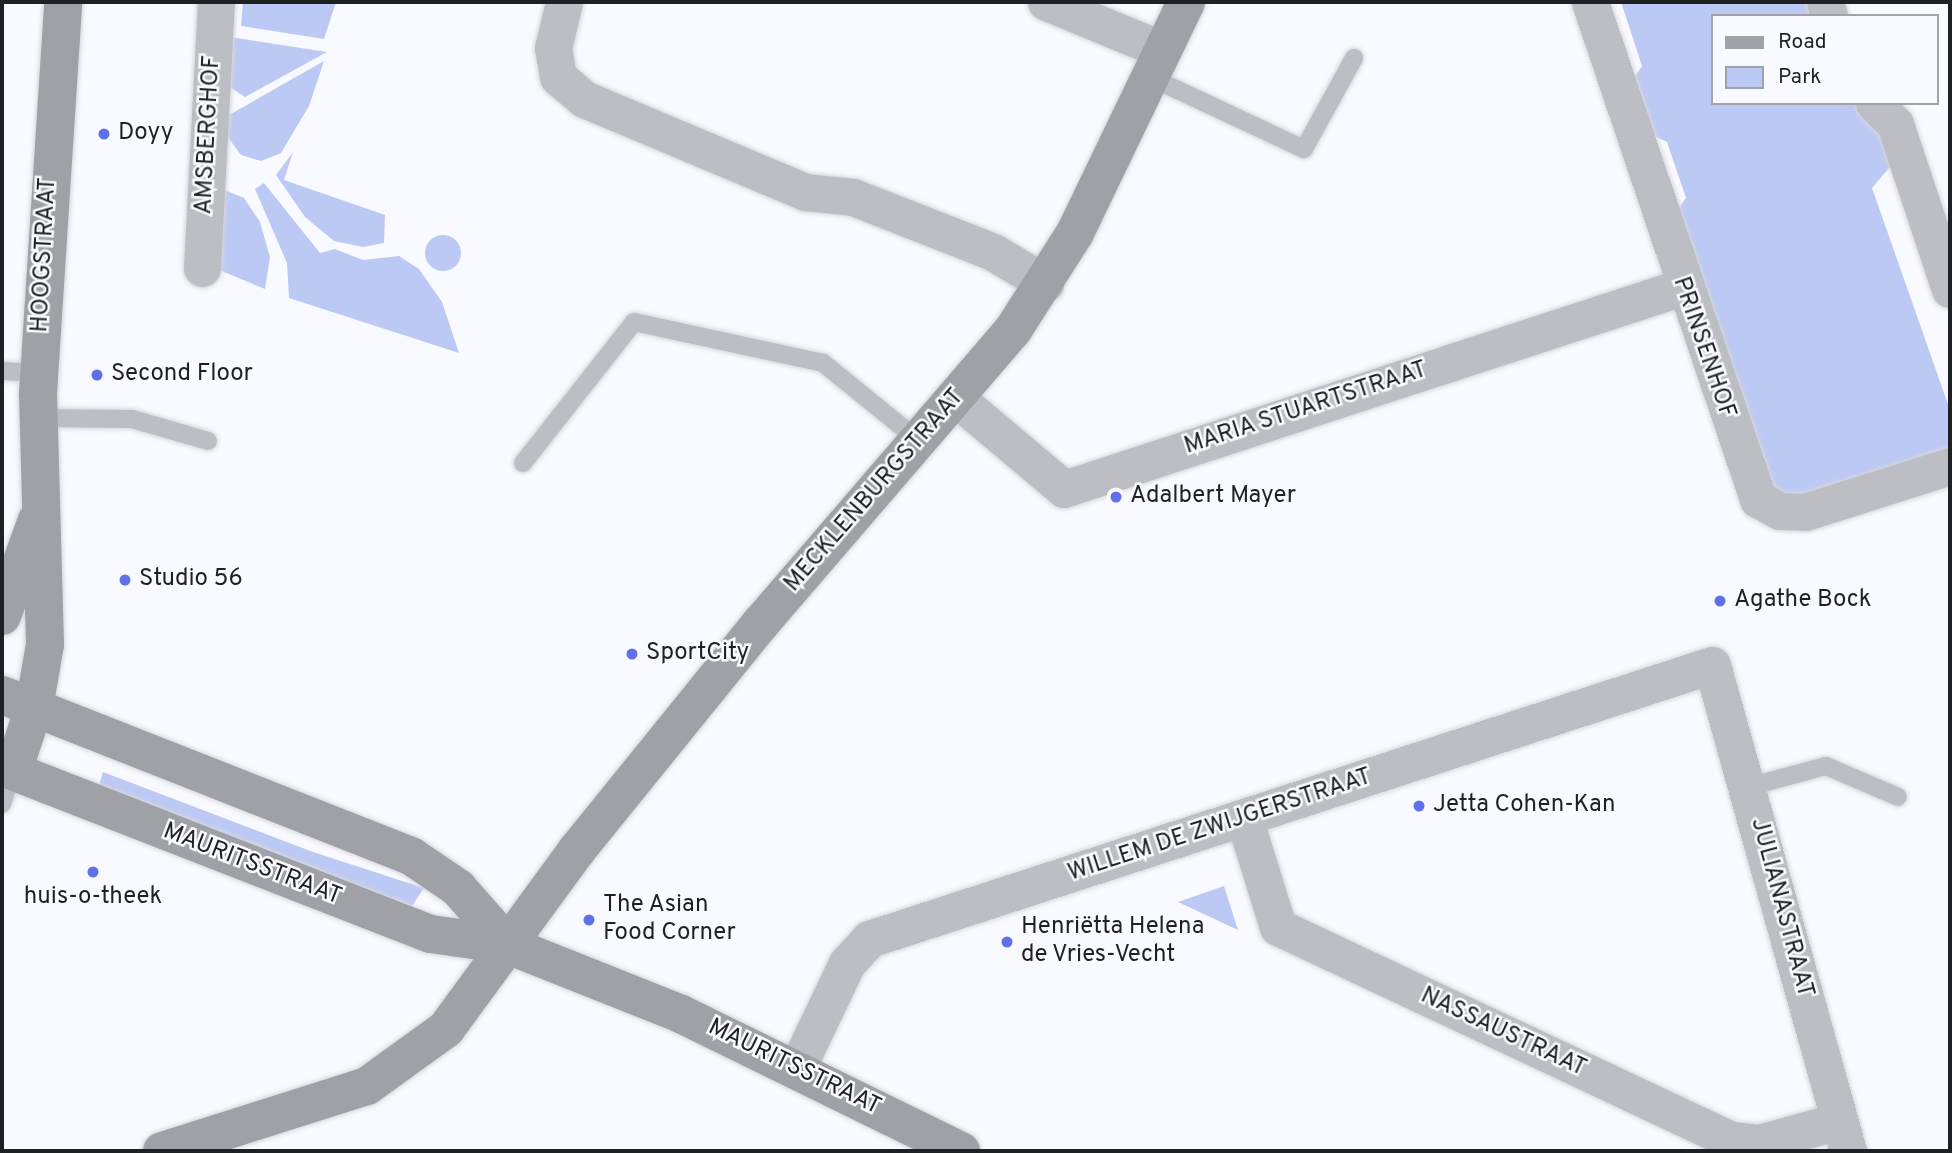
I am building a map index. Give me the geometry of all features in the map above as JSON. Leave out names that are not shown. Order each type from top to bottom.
[{"type":"main road","name":"HOOGSTRAAT","points":[[5,781],[18,701],[45,644],[39,373],[63,2]]},
{"type":"main road","name":"MECKLENBURGSTRAAT","points":[[508,945],[761,623],[956,398],[1045,283],[1186,2]]},
{"type":"main road","name":"HOOGSTRAAT","points":[[2,615],[42,508]]},
{"type":"main road","name":"MAURITSSTRAAT","points":[[18,701],[411,856],[458,888],[508,945]]},
{"type":"main road","name":"MAURITSSTRAAT","points":[[5,781],[430,934],[508,945],[797,1068],[961,1151]]},
{"type":"main road","points":[[162,1151],[340,1097],[396,1069],[446,1029],[508,945]]},
{"type":"street","name":"AMSBERGHOF","points":[[202,268],[216,2]]},
{"type":"street","points":[[564,2],[554,48],[558,76],[584,99],[805,192],[853,197],[993,252],[1045,283]]},
{"type":"street","points":[[1046,2],[1156,63]]},
{"type":"street","name":"PRINSENHOF","points":[[1590,2],[1682,287],[1750,485],[1768,508],[1805,512],[1950,466]]},
{"type":"street","points":[[1876,105],[1895,124],[1950,289]]},
{"type":"street","name":"MARIA STUARTSTRAAT","points":[[956,398],[1063,489],[1682,287]]},
{"type":"street","name":"JULIANASTRAAT","points":[[1712,665],[1843,1136]]},
{"type":"street","name":"WILLEM DE ZWIJGERSTRAAT","points":[[797,1068],[847,962],[869,939],[1712,665]]},
{"type":"street","name":"NASSAUSTRAAT","points":[[1244,818],[1278,927],[1731,1140],[1759,1143],[1843,1136]]},
{"type":"lane","points":[[1156,63],[1304,149],[1354,58]]},
{"type":"lane","points":[[523,463],[634,323],[823,363],[918,440]]},
{"type":"lane","points":[[2,371],[39,373]]},
{"type":"lane","points":[[39,418],[132,419],[208,441]]},
{"type":"lane","points":[[1748,787],[1826,766],[1898,797]]},
{"type":"green space","points":[[243,2],[336,2],[324,39],[241,26]]},
{"type":"green space","points":[[1621,2],[1812,2],[1816,14],[1710,14],[1710,105],[1856,105],[1883,131],[1895,161],[1872,188],[1950,410],[1950,448],[1798,497],[1771,489],[1676,212],[1686,198],[1667,142],[1650,134],[1632,81],[1642,66]]},
{"type":"green space","points":[[230,37],[327,52],[245,97],[227,85]]},
{"type":"green space","points":[[324,61],[309,106],[281,153],[261,161],[241,155],[224,132],[229,115]]},
{"type":"green space","points":[[293,152],[284,180],[385,215],[384,243],[363,247],[334,241],[305,217],[276,175]]},
{"type":"green space","points":[[264,183],[320,253],[335,249],[363,260],[399,256],[419,269],[442,302],[459,353],[289,298],[287,263],[255,189]]},
{"type":"green space","points":[[222,189],[244,198],[260,222],[270,257],[265,289],[217,269]]},
{"type":"green space","points":[[443,235],[456,240],[461,253],[456,266],[443,271],[430,266],[425,253],[430,240]]},
{"type":"green space","points":[[103,772],[313,852],[424,888],[412,906],[99,785]]},
{"type":"green space","points":[[1224,886],[1238,930],[1178,902]]},
{"type":"place","name":"Doyy","points":[[104,134]]},
{"type":"place","name":"Second Floor","points":[[97,375]]},
{"type":"place","name":"Adalbert Mayer","points":[[1116,497]]},
{"type":"place","name":"Studio 56","points":[[125,580]]},
{"type":"place","name":"Agathe Bock","points":[[1720,601]]},
{"type":"place","name":"SportCity","points":[[632,654]]},
{"type":"place","name":"Jetta Cohen-Kan","points":[[1419,806]]},
{"type":"place","name":"huis-o-theek","points":[[93,872]]},
{"type":"place","name":"The Asian Food Corner","points":[[589,920]]},
{"type":"place","name":"Henriëtta Helena de Vries-Vecht","points":[[1007,942]]}]
